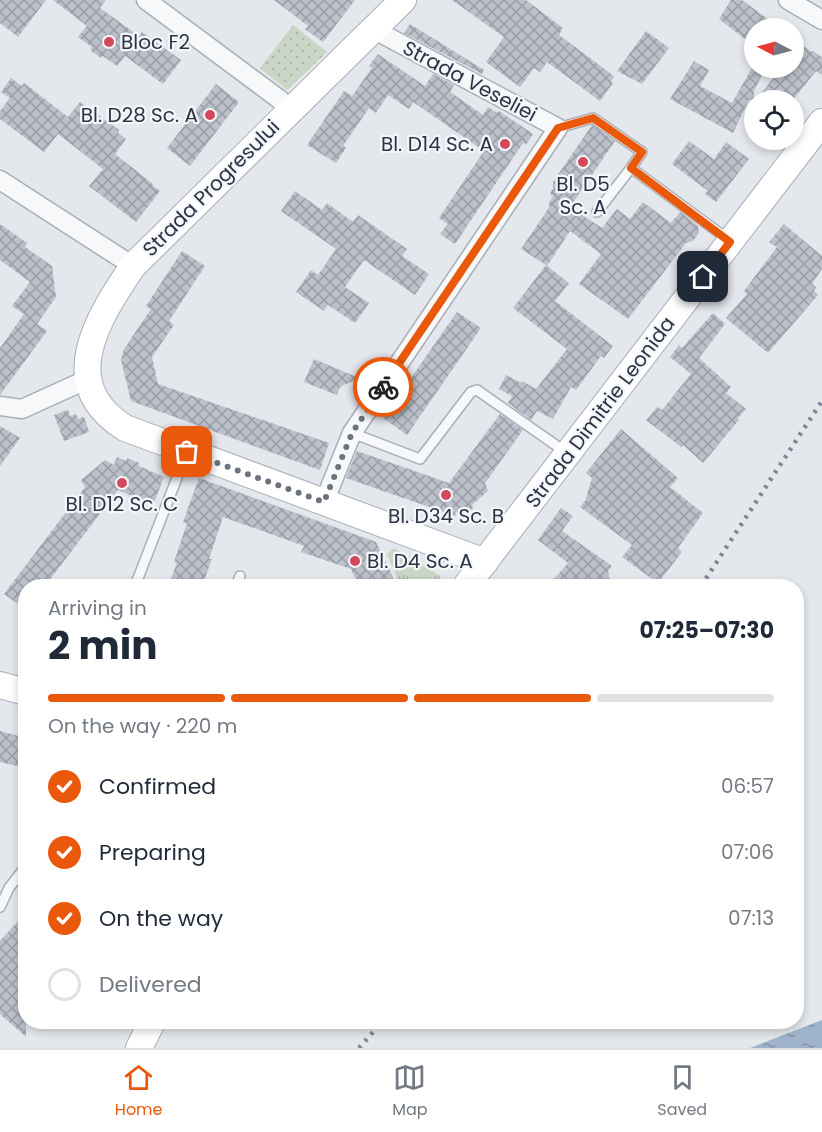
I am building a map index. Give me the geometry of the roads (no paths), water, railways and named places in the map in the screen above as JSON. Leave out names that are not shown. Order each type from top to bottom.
[{"type":"street","points":[[146,0],[291,110]]},
{"type":"street","name":"Strada Progresului","points":[[0,180],[133,266],[402,0]]},
{"type":"street","points":[[788,0],[822,20]]},
{"type":"street","name":"Strada Veseliei","points":[[324,502],[352,433],[558,128],[373,29]]},
{"type":"street","name":"Strada Dimitrie Leonida","points":[[472,579],[822,122]]},
{"type":"street","points":[[133,266],[108,302],[99,320],[87,363],[88,379],[93,394],[110,418],[125,428],[187,452],[485,562]]},
{"type":"street","points":[[0,406],[22,409],[88,379]]},
{"type":"street","points":[[0,685],[18,690]]},
{"type":"street","points":[[139,1048],[148,1029]]},
{"type":"lane","points":[[558,128],[593,118],[642,152],[597,212]]},
{"type":"lane","points":[[631,168],[730,242]]},
{"type":"lane","points":[[352,433],[420,459],[471,392],[477,390],[568,454]]},
{"type":"lane","points":[[138,579],[187,452]]},
{"type":"lane","points":[[0,907],[9,888],[18,876]]},
{"type":"water","points":[[822,1020],[822,1048],[750,1048],[804,1029]]},
{"type":"railway","points":[[706,579],[822,401]]},
{"type":"railway","points":[[359,1048],[376,1029]]},
{"type":"place","name":"Bloc F2","points":[[109,42]]},
{"type":"place","name":"Bl. D28 Sc. A","points":[[210,115]]},
{"type":"place","name":"Bl. D14 Sc. A","points":[[505,144]]},
{"type":"place","name":"Bl. D5 Sc. A","points":[[583,162]]},
{"type":"place","name":"Bl. D12 Sc. C","points":[[122,483]]},
{"type":"place","name":"Bl. D34 Sc. B","points":[[446,495]]},
{"type":"place","name":"Bl. D4 Sc. A","points":[[355,561]]}]
